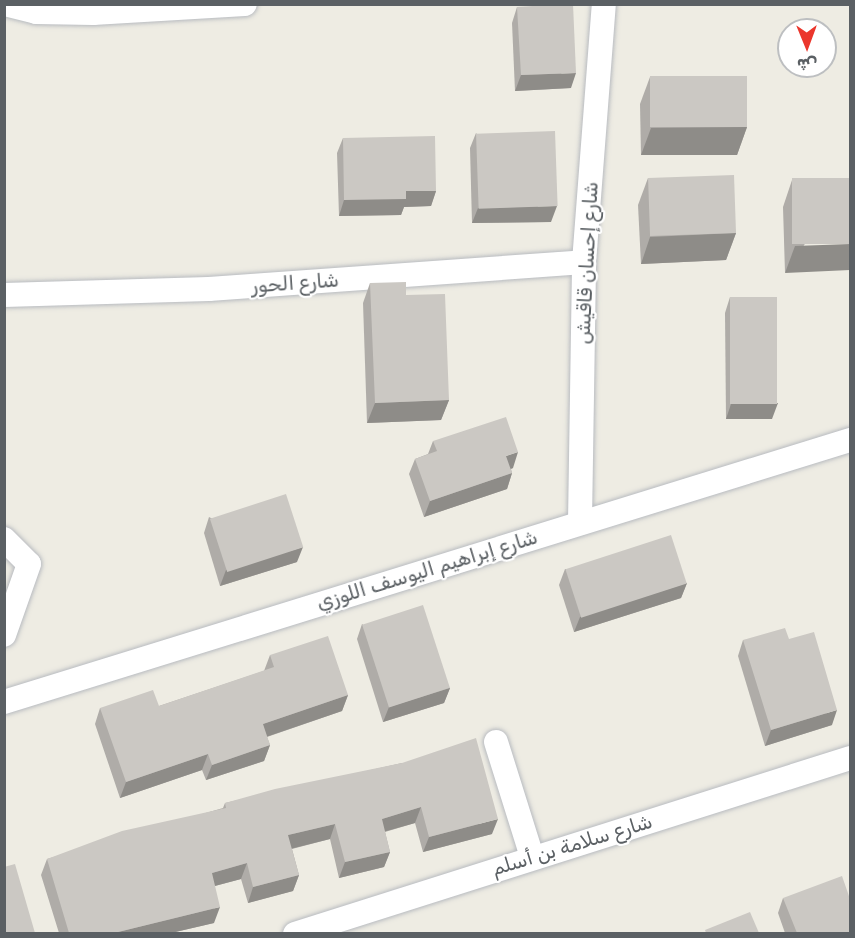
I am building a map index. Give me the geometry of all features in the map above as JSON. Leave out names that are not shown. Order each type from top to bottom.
[{"type":"street","points":[[4,4],[36,12],[93,13],[246,4]]},
{"type":"street","name":"شارع إحسان قاقيش","points":[[580,522],[584,262],[604,4]]},
{"type":"street","name":"شارع الحور","points":[[4,295],[209,289],[584,262]]},
{"type":"street","name":"شارع إبراهيم اليوسف اللوزي","points":[[4,702],[850,440]]},
{"type":"street","points":[[4,539],[29,564],[4,635]]},
{"type":"street","points":[[496,742],[532,857]]},
{"type":"street","name":"شارع سلامة بن أسلم","points":[[295,933],[850,758]]},
{"type":"building","points":[[573,4],[576,73],[521,75],[517,7]]},
{"type":"building","points":[[650,76],[747,76],[747,127],[650,127]]},
{"type":"building","points":[[555,131],[558,206],[479,209],[476,134]]},
{"type":"building","points":[[435,136],[436,191],[406,191],[406,199],[344,200],[343,138]]},
{"type":"building","points":[[734,175],[736,233],[650,236],[648,178]]},
{"type":"building","points":[[792,178],[850,178],[850,244],[792,244]]},
{"type":"building","points":[[406,282],[406,295],[445,294],[449,400],[375,403],[370,283]]},
{"type":"building","points":[[730,297],[777,297],[777,404],[730,404]]},
{"type":"building","points":[[506,417],[518,452],[506,456],[512,473],[430,501],[415,459],[437,451],[433,441]]},
{"type":"building","points":[[286,494],[303,547],[227,572],[210,519]]},
{"type":"building","points":[[671,535],[687,584],[581,618],[565,569]]},
{"type":"building","points":[[423,605],[450,688],[389,708],[362,625]]},
{"type":"building","points":[[785,628],[789,639],[814,632],[837,710],[771,730],[743,640]]},
{"type":"building","points":[[328,636],[348,695],[263,724],[270,745],[212,765],[208,754],[126,782],[100,708],[153,690],[159,706],[274,667],[270,655]]},
{"type":"building","points":[[476,738],[498,819],[429,837],[421,807],[382,819],[390,852],[345,862],[335,824],[288,835],[299,875],[253,887],[247,863],[212,873],[220,907],[114,933],[69,933],[47,859],[122,831],[226,808],[225,803],[275,789],[402,763]]},
{"type":"building","points":[[15,864],[35,933],[4,933],[4,867]]},
{"type":"building","points":[[842,876],[850,899],[850,933],[797,933],[783,898]]},
{"type":"building","points":[[750,912],[759,933],[706,933],[705,930]]}]
